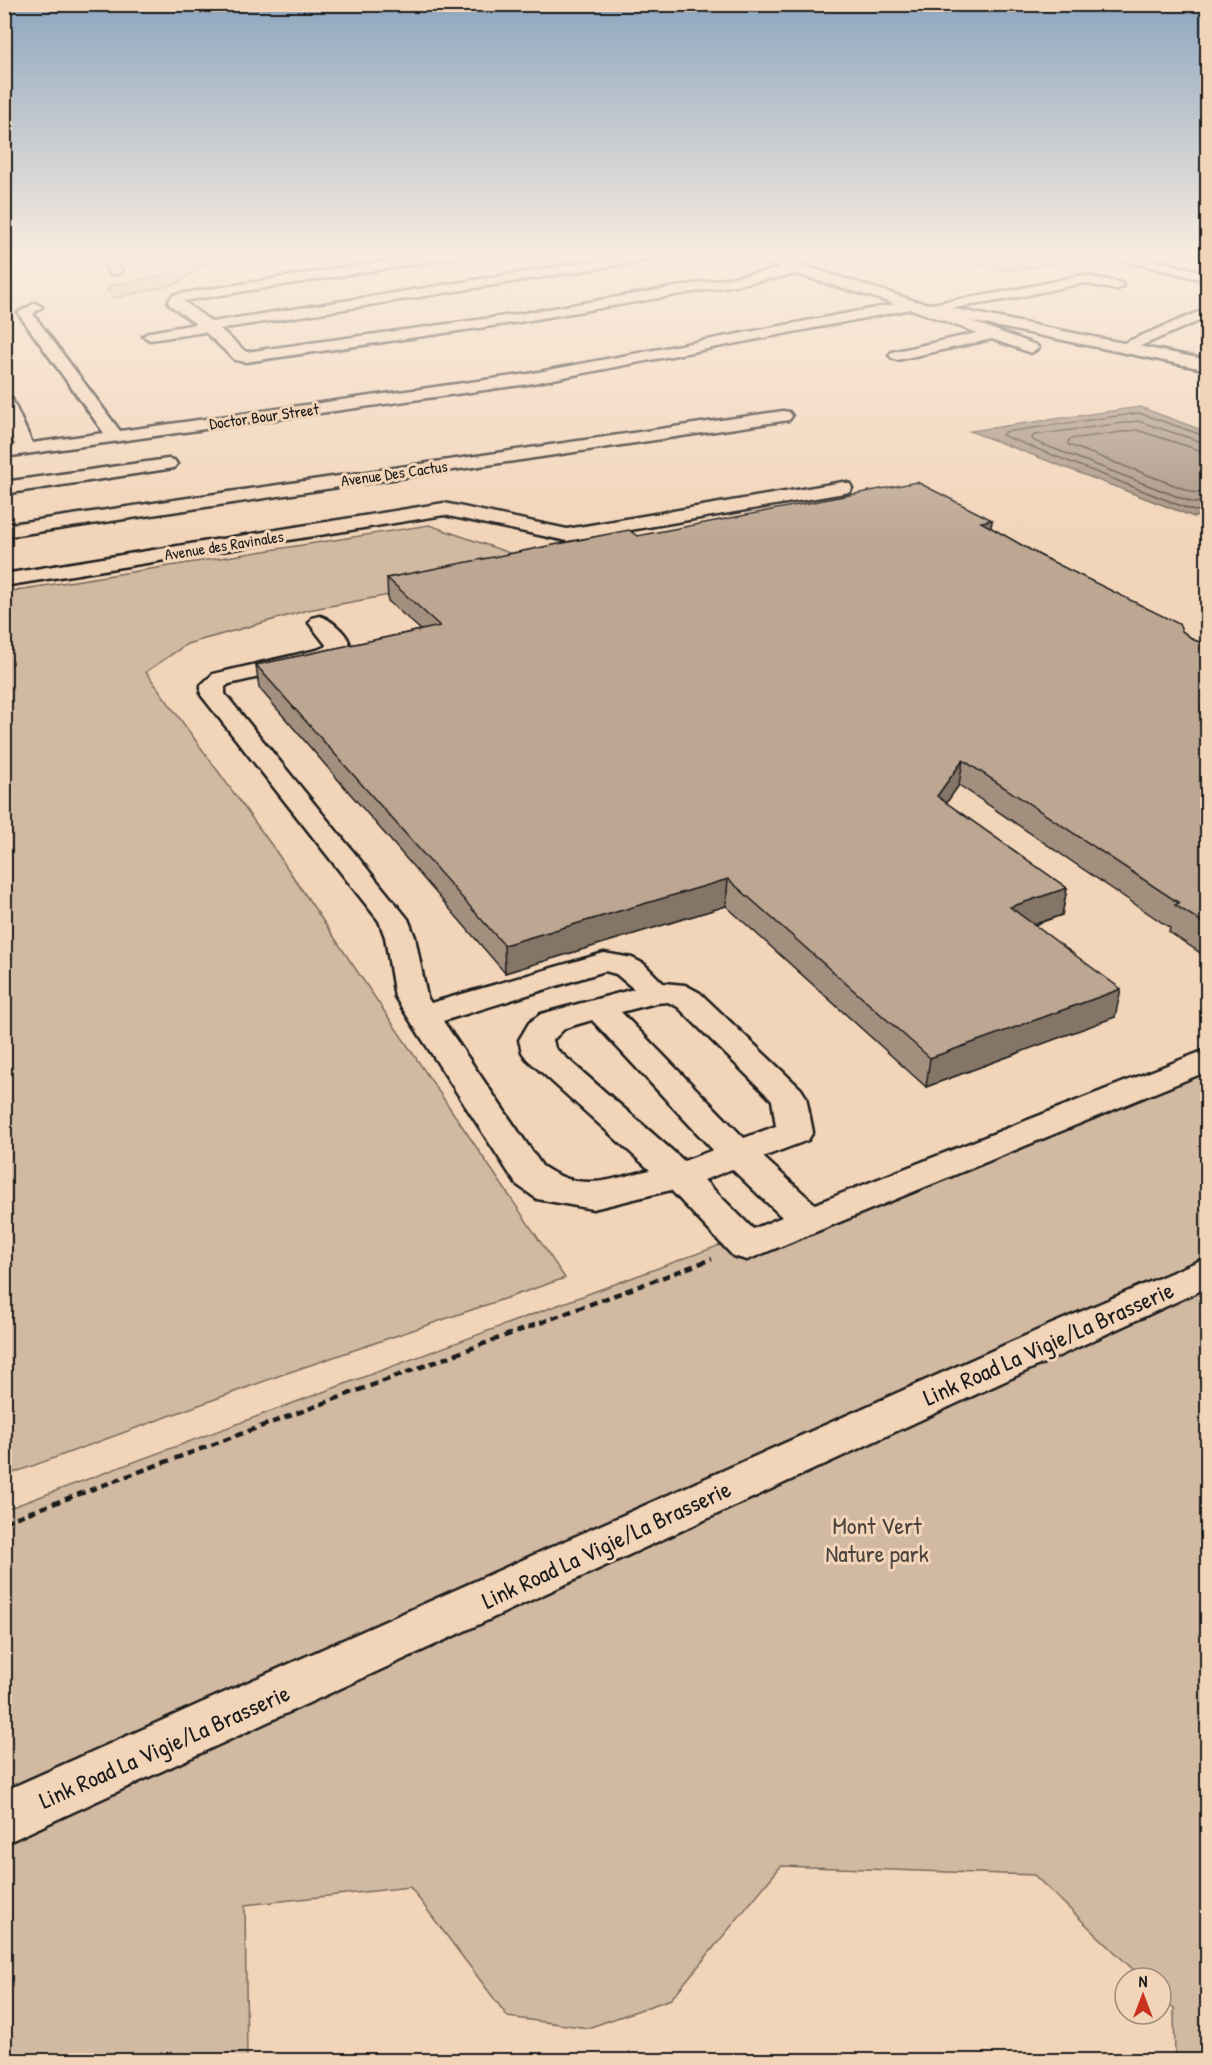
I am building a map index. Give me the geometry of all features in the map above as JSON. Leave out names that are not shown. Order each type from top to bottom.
[{"type":"street","points":[[51,348],[116,436]]},
{"type":"street","points":[[231,348],[240,357],[246,357],[307,348]]},
{"type":"street","name":"Doctor Bour Street","points":[[4,452],[528,379],[687,348]]},
{"type":"street","points":[[897,354],[925,348]]},
{"type":"street","points":[[1126,348],[1208,365]]},
{"type":"street","points":[[4,399],[26,449]]},
{"type":"street","name":"Avenue Des Cactus","points":[[4,531],[783,416]]},
{"type":"street","points":[[4,488],[168,465]]},
{"type":"street","points":[[409,471],[445,503],[444,509],[567,535],[843,488]]},
{"type":"street","name":"Avenue des Ravinales","points":[[4,580],[444,509]]},
{"type":"street","points":[[320,623],[338,642],[338,649],[325,655],[221,678],[213,685],[213,695],[393,919],[402,946],[411,997],[529,1175],[550,1190],[593,1196],[679,1176],[795,1132],[789,1097],[689,1000],[674,992],[655,993],[553,1021],[541,1030],[536,1040],[539,1052],[679,1176],[747,1246],[1208,1059]]},
{"type":"street","points":[[424,1016],[604,962],[621,963],[628,967],[655,993]]},
{"type":"street","points":[[500,993],[524,1019],[541,1030]]},
{"type":"street","points":[[598,1008],[739,1155],[810,1221]]},
{"type":"street","name":"Link Road La Vigie/La Brasserie","points":[[4,1818],[618,1539],[770,1467],[1208,1271]]},
{"type":"path","points":[[4,1522],[747,1246]]},
{"type":"green space","points":[[429,525],[547,566],[308,610],[187,644],[146,672],[273,847],[565,1278],[281,1375],[5,1476],[5,592]]},
{"type":"green space","name":"Mont Vert Nature park","points":[[1207,1065],[1207,2060],[1175,2060],[1173,1966],[1129,1966],[1034,1875],[781,1866],[671,1999],[588,2028],[508,2017],[410,1887],[245,1905],[247,2060],[5,2060],[4,1510]]},
{"type":"water","points":[[1140,407],[1207,432],[1207,514],[1194,517],[970,431]]},
{"type":"building","points":[[917,482],[992,520],[981,522],[1041,556],[1179,624],[1182,631],[1194,640],[1208,645],[1208,926],[1175,905],[1179,903],[963,760],[937,796],[1067,888],[1010,907],[1121,989],[930,1058],[728,879],[504,945],[256,665],[440,626],[387,578],[629,530],[637,536]]}]
